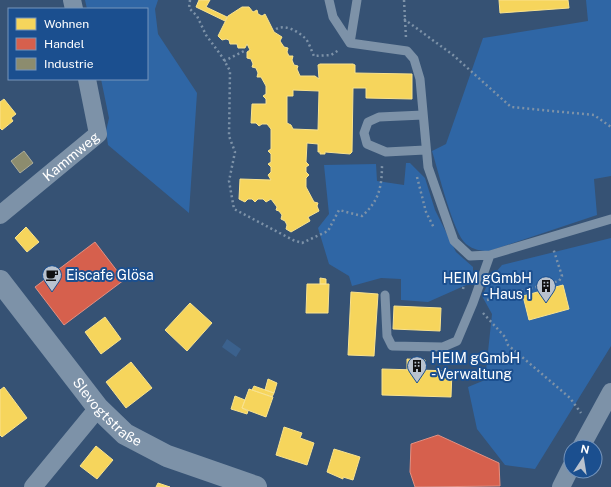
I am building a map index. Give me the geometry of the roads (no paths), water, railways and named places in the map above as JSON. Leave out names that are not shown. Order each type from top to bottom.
[{"type":"street","name":"Kammweg","points":[[0,215],[98,134],[87,80]]},
{"type":"street","name":"Slevogtstraße","points":[[0,281],[98,408],[125,434],[167,456],[256,487]]},
{"type":"street","points":[[585,439],[611,392]]},
{"type":"street","points":[[34,487],[98,408]]},
{"type":"lane","points":[[329,0],[333,17],[350,43],[407,51],[414,59],[420,79],[425,150],[428,167],[454,241],[470,256],[490,255],[611,219]]},
{"type":"lane","points":[[350,43],[356,0]]},
{"type":"lane","points":[[423,114],[379,117],[368,122],[364,132],[367,144],[382,151],[425,150]]},
{"type":"lane","points":[[386,295],[386,336],[392,346],[443,347],[457,341],[476,306],[490,255]]},
{"type":"place","name":"Eiscafe Glösa","points":[[52,292]]},
{"type":"place","name":"HEIM gGmbH - Haus 1","points":[[546,303]]},
{"type":"place","name":"HEIM gGmbH - Verwaltung","points":[[417,383]]}]
